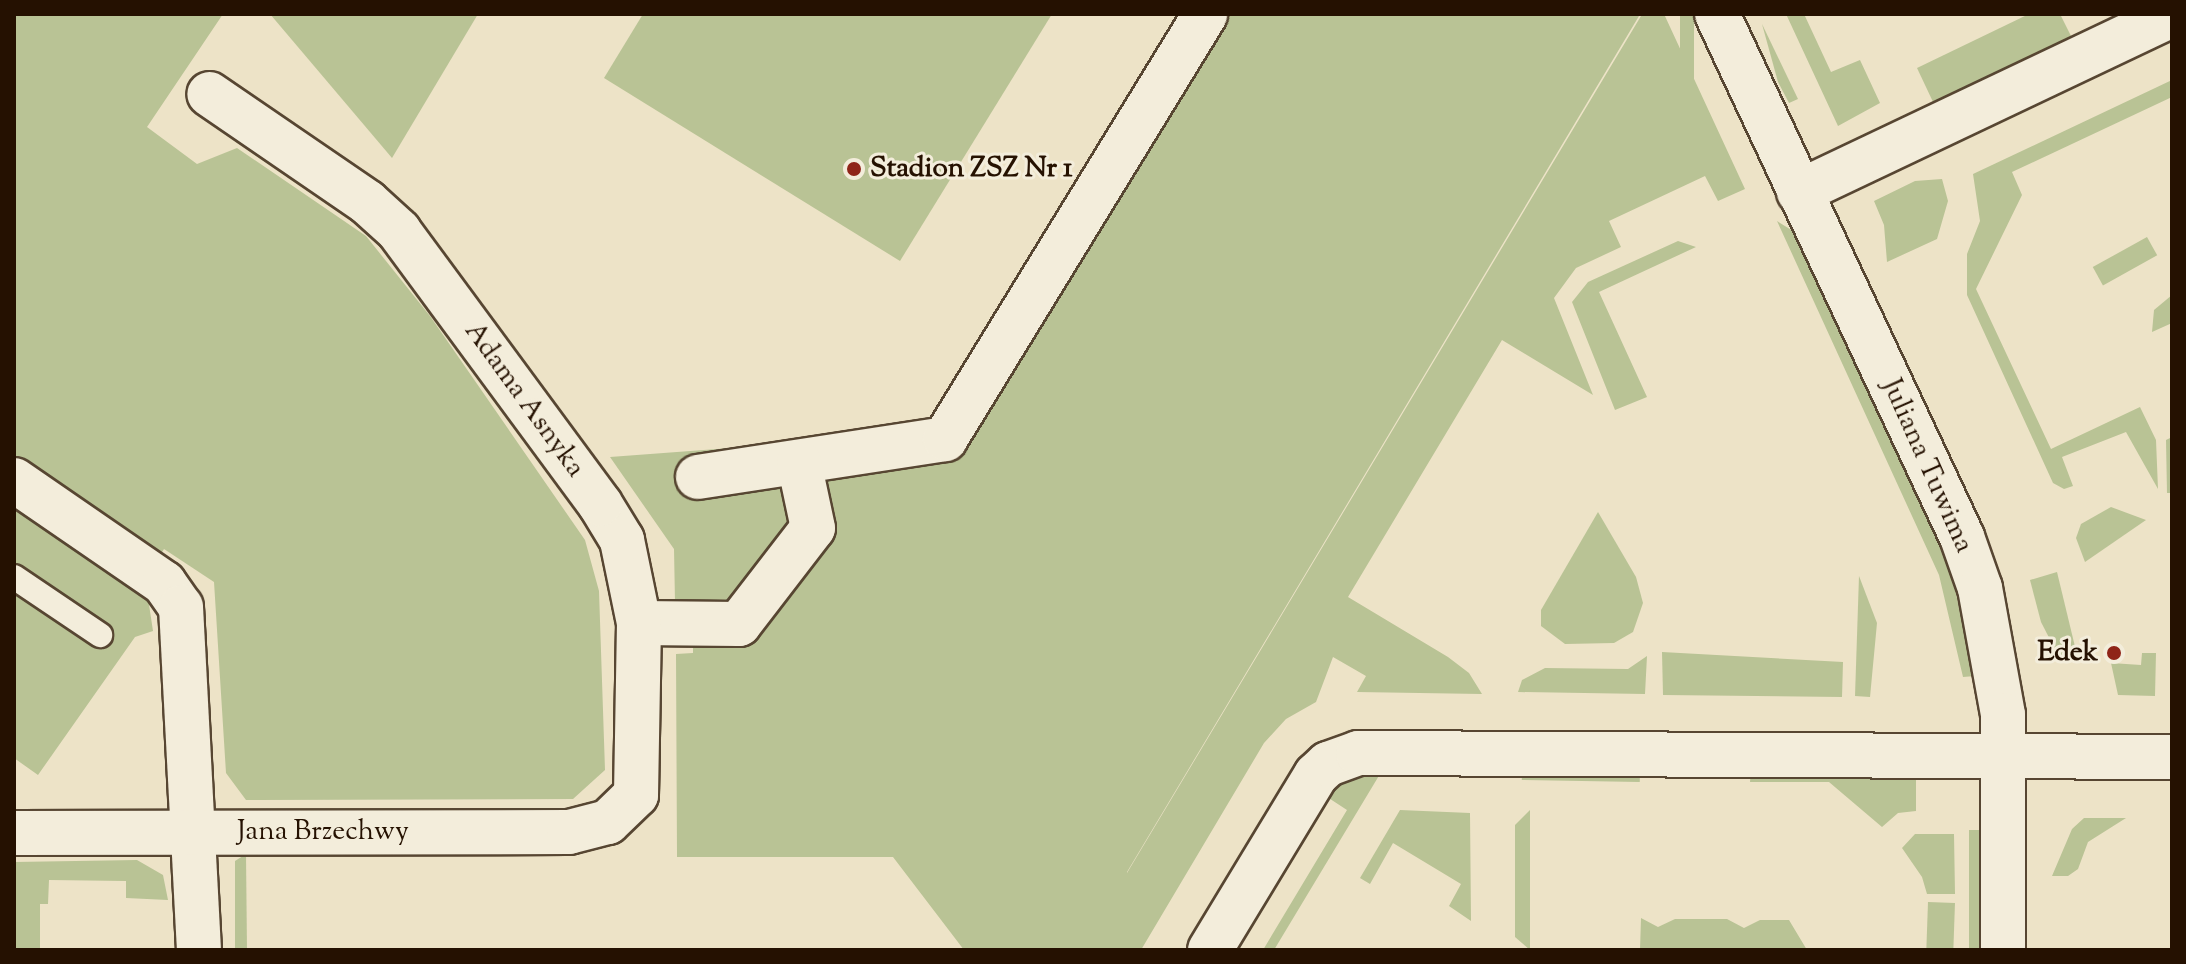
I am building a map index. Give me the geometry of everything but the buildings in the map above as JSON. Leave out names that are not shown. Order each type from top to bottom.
[{"type":"street","points":[[698,477],[945,439],[1205,14]]},
{"type":"street","name":"Juliana Tuwima","points":[[1717,14],[1962,537],[1980,588],[1997,664],[2004,757],[2003,950]]},
{"type":"street","points":[[1799,192],[2172,15]]},
{"type":"street","name":"Adama Asnyka","points":[[209,94],[375,209],[428,266],[622,540],[639,623],[640,770],[636,795],[625,808]]},
{"type":"street","points":[[639,623],[739,624],[813,528],[799,462]]},
{"type":"street","points":[[14,480],[164,583],[181,607],[199,950]]},
{"type":"street","points":[[1210,950],[1316,775],[1344,756],[1372,751],[2172,757]]},
{"type":"street","name":"Jana Brzechwy","points":[[14,833],[569,832],[608,822],[625,808]]},
{"type":"lane","points":[[14,577],[100,635]]},
{"type":"green space","points":[[14,14],[223,14],[147,127],[197,164],[237,148],[366,236],[430,316],[585,540],[599,591],[605,770],[573,799],[246,800],[226,773],[214,582],[164,549],[159,557],[14,459]]},
{"type":"green space","points":[[270,14],[478,14],[392,158]]},
{"type":"green space","name":"Stadion ZSZ Nr 1","points":[[643,14],[1052,14],[900,261],[604,78]]},
{"type":"green space","points":[[1178,14],[1664,14],[1745,189],[1718,201],[1705,176],[1609,221],[1621,247],[1576,268],[1554,298],[1593,395],[1502,340],[1348,597],[1448,657],[1469,673],[1482,694],[1357,692],[1366,676],[1333,657],[1316,702],[1286,719],[1264,743],[1141,950],[964,950],[893,857],[677,857],[676,654],[693,653],[693,602],[675,602],[674,549],[610,457],[783,444],[934,418]],"holes":[[[1639,16],[1641,16],[1127,873]]]},
{"type":"green space","points":[[1680,14],[1694,14],[1694,145],[1680,145]]},
{"type":"green space","points":[[1786,14],[1804,14],[1831,72],[1860,60],[1880,103],[1838,126]]},
{"type":"green space","points":[[2029,14],[2060,14],[2072,38],[1934,104],[1917,68]]},
{"type":"green space","points":[[1762,24],[1798,99],[1789,103],[1778,82]]},
{"type":"green space","points":[[2172,80],[2172,97],[2012,172],[2022,195],[1976,289],[2051,449],[2140,407],[2156,440],[2158,489],[2126,432],[2062,457],[2073,486],[2064,489],[2053,483],[1967,295],[1967,254],[1980,221],[1973,174]]},
{"type":"green space","points":[[1942,179],[1948,201],[1937,239],[1887,262],[1884,225],[1874,201],[1915,181]]},
{"type":"green space","points":[[1777,221],[1793,231],[1950,568],[1975,676],[1963,677],[1939,575]]},
{"type":"green space","points":[[2147,237],[2157,255],[2103,285],[2093,267]]},
{"type":"green space","points":[[1678,241],[1696,247],[1599,292],[1647,397],[1615,410],[1572,302],[1588,282]]},
{"type":"green space","points":[[2172,295],[2172,323],[2152,332],[2154,310]]},
{"type":"green space","points":[[2172,437],[2172,493],[2167,493],[2166,440]]},
{"type":"green space","points":[[14,504],[148,598],[153,631],[135,637],[38,775],[14,758]]},
{"type":"green space","points":[[2111,507],[2146,520],[2085,562],[2076,538],[2081,524]]},
{"type":"green space","points":[[1598,512],[1636,577],[1643,603],[1633,632],[1614,643],[1565,644],[1541,626],[1541,610]]},
{"type":"green space","points":[[2057,572],[2077,655],[2060,659],[2041,622],[2030,580]]},
{"type":"green space","points":[[1859,576],[1877,623],[1870,697],[1855,696]]},
{"type":"green space","points":[[1662,652],[1843,662],[1842,697],[1663,695]]},
{"type":"green space","points":[[2142,653],[2156,653],[2155,696],[2118,695],[2111,663],[2141,665]]},
{"type":"green space","points":[[1647,656],[1645,694],[1518,692],[1522,680],[1545,668],[1628,669]]},
{"type":"green space","points":[[1522,768],[1640,770],[1640,782],[1522,780]]},
{"type":"green space","points":[[1751,770],[1916,772],[1916,811],[1898,813],[1882,827],[1829,782],[1750,782]]},
{"type":"green space","points":[[1476,771],[1482,776],[1380,774],[1274,950],[1263,950],[1347,810],[1321,793],[1341,773]]},
{"type":"green space","points":[[1400,810],[1470,813],[1471,921],[1449,906],[1461,884],[1393,843],[1370,884],[1360,878]]},
{"type":"green space","points":[[1530,810],[1530,950],[1515,937],[1515,825]]},
{"type":"green space","points":[[2084,818],[2126,818],[2088,842],[2078,869],[2068,876],[2052,876],[2072,829]]},
{"type":"green space","points":[[1969,830],[1979,830],[1979,950],[1969,950]]},
{"type":"green space","points":[[1915,834],[1954,834],[1955,894],[1927,894],[1922,877],[1902,848]]},
{"type":"green space","points":[[246,854],[247,950],[235,950],[235,861]]},
{"type":"green space","points":[[137,860],[163,875],[168,900],[126,898],[126,881],[49,880],[48,904],[40,904],[40,950],[14,950],[14,862]]},
{"type":"green space","points":[[1928,902],[1955,903],[1953,950],[1926,950]]},
{"type":"green space","points":[[1641,918],[1658,927],[1675,919],[1727,919],[1744,928],[1760,920],[1789,920],[1807,950],[1640,950]]},
{"type":"place","name":"Stadion ZSZ Nr 1","points":[[854,169]]},
{"type":"place","name":"Edek","points":[[2114,653]]}]
